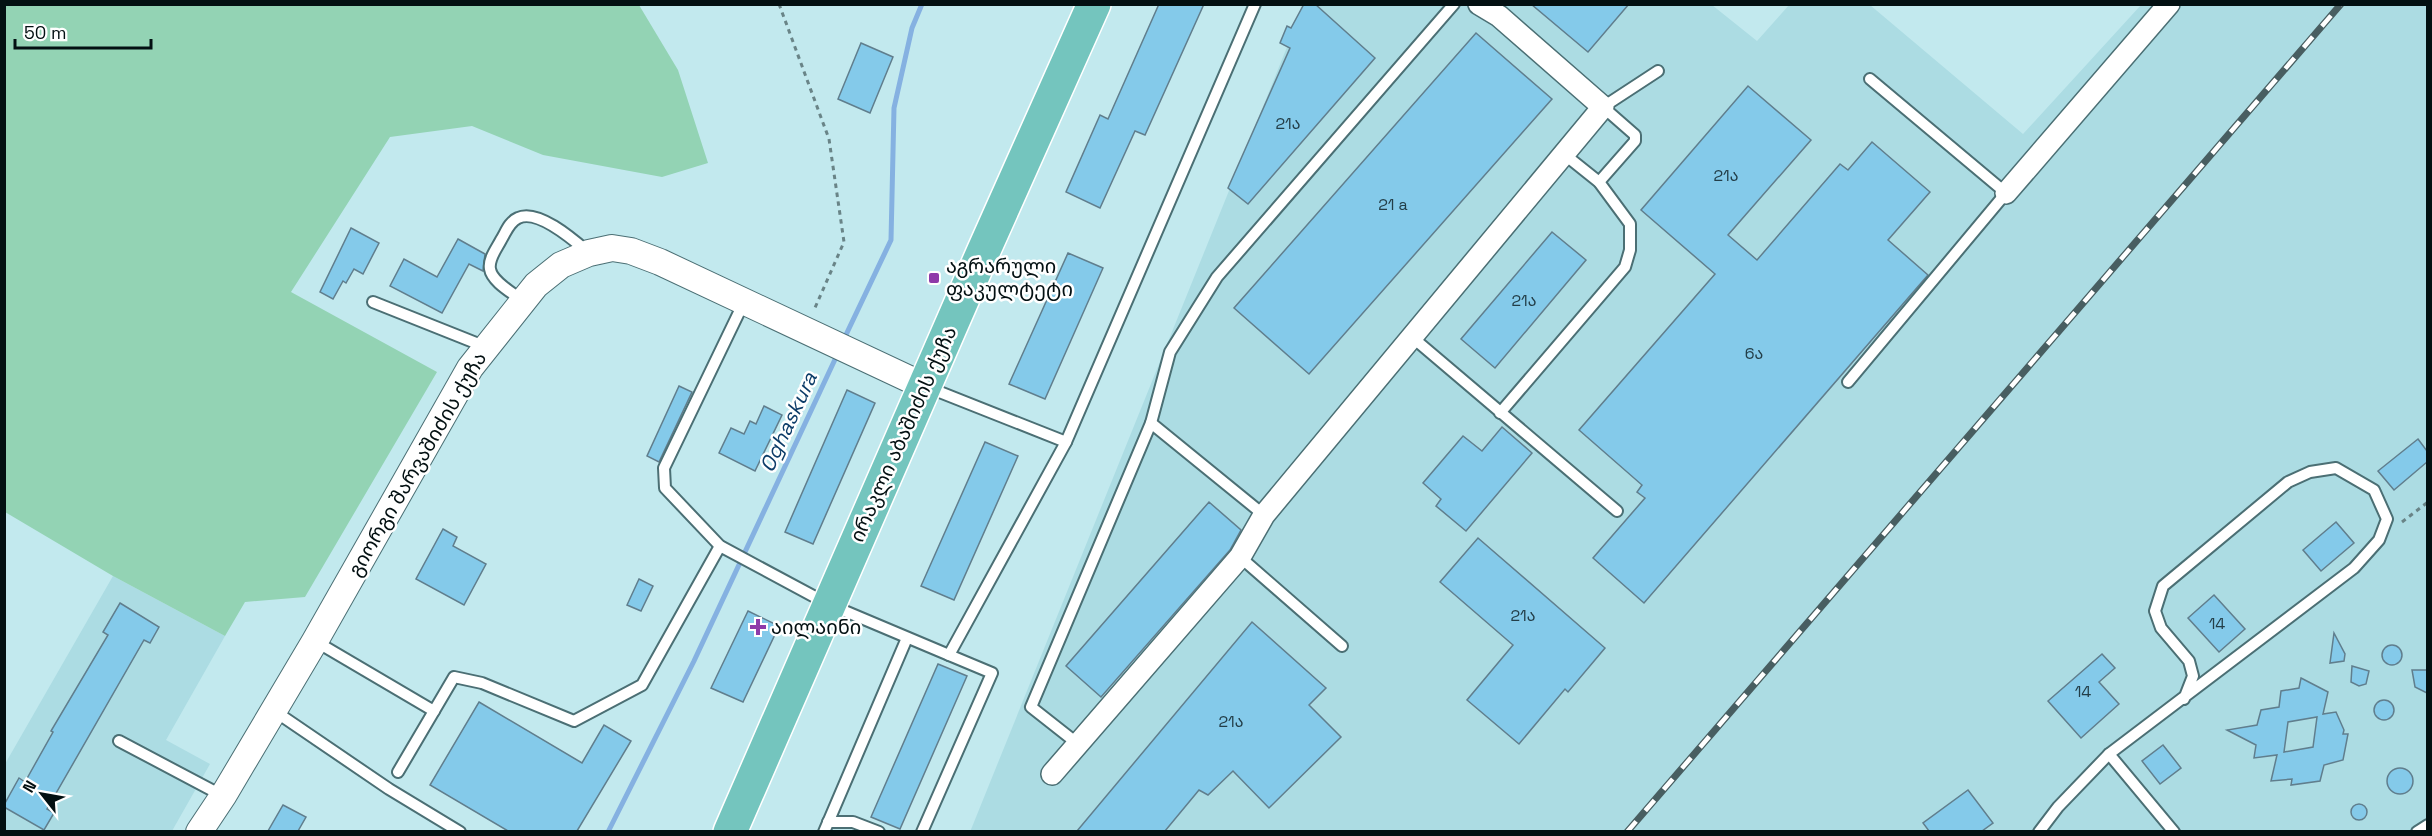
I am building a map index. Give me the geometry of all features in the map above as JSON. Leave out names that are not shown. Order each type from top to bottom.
[{"type":"main road","name":"ირაკლი აბაშიძის ქუჩა","points":[[730,831],[1094,4]]},
{"type":"street","points":[[1052,774],[1240,557],[1264,515],[1603,107],[1499,16],[1479,4]]},
{"type":"street","points":[[2006,193],[2169,4]]},
{"type":"street","name":"გიორგი შარვაშიძის ქუჩა","points":[[199,831],[224,796],[315,641],[470,368],[536,285],[561,265],[589,253],[612,248],[631,251],[660,262],[924,386]]},
{"type":"lane","points":[[949,655],[1066,442],[1256,4]]},
{"type":"lane","points":[[1078,744],[1031,706],[1151,423],[1170,352],[1217,277],[1454,4]]},
{"type":"lane","points":[[1599,183],[1635,141],[1635,135],[1603,107],[1658,70]]},
{"type":"lane","points":[[1848,382],[2006,193],[1870,79]]},
{"type":"lane","points":[[1500,413],[1625,267],[1630,250],[1630,224],[1599,183],[1564,154]]},
{"type":"lane","points":[[523,301],[494,278],[490,269],[491,259],[511,223],[519,217],[527,215],[560,228],[589,253]]},
{"type":"lane","points":[[373,302],[486,347]]},
{"type":"lane","points":[[744,302],[664,468],[665,488],[720,546],[828,604],[992,674],[922,831]]},
{"type":"lane","points":[[1412,337],[1617,511]]},
{"type":"lane","points":[[924,386],[1066,442]]},
{"type":"lane","points":[[1151,423],[1264,515]]},
{"type":"lane","points":[[2039,831],[2058,807],[2109,754],[2184,699],[2354,568],[2379,540],[2387,519],[2374,490],[2357,478],[2336,468],[2310,472],[2288,482],[2163,586],[2155,611],[2161,628],[2189,661],[2193,676],[2184,699]]},
{"type":"lane","points":[[398,772],[454,677],[482,683],[574,721],[642,685],[720,546]]},
{"type":"lane","points":[[1240,557],[1342,646]]},
{"type":"lane","points":[[826,827],[907,638]]},
{"type":"lane","points":[[315,641],[434,711]]},
{"type":"lane","points":[[273,710],[388,789],[460,831]]},
{"type":"lane","points":[[119,741],[224,796]]},
{"type":"lane","points":[[2109,754],[2174,831]]},
{"type":"lane","points":[[826,827],[853,822],[879,831]]},
{"type":"lane","points":[[2417,831],[2427,825]]},
{"type":"path","points":[[779,4],[829,139],[844,242],[812,334]]},
{"type":"path","points":[[2379,540],[2427,502]]},
{"type":"shaded area","points":[[1304,5],[1712,5],[1757,41],[1789,5],[1870,5],[2023,134],[2141,5],[2427,5],[2427,831],[970,832]]},
{"type":"shaded area","points":[[113,576],[225,636],[166,740],[210,764],[172,831],[5,832],[5,764]]},
{"type":"green space","points":[[5,4],[639,5],[678,70],[708,163],[662,177],[543,155],[472,126],[390,137],[291,292],[437,372],[305,597],[245,602],[225,636],[113,576],[5,512]]},
{"type":"building","points":[[1159,4],[1204,4],[1145,135],[1135,131],[1100,208],[1066,192],[1100,115],[1108,119]]},
{"type":"building","points":[[1304,4],[1315,4],[1375,58],[1248,204],[1228,188],[1290,48],[1280,43],[1287,26],[1291,28]]},
{"type":"building","points":[[1531,4],[1629,4],[1588,52]]},
{"type":"building","points":[[1476,33],[1552,99],[1309,374],[1234,308]]},
{"type":"building","points":[[861,43],[893,57],[870,113],[838,99]]},
{"type":"building","points":[[1748,86],[1811,140],[1728,235],[1757,260],[1840,164],[1848,170],[1872,142],[1930,192],[1888,240],[1928,275],[1644,603],[1593,558],[1645,498],[1637,492],[1642,485],[1579,430],[1715,274],[1641,210]]},
{"type":"building","points":[[351,228],[379,243],[363,274],[354,269],[346,283],[343,281],[333,299],[320,292]]},
{"type":"building","points":[[1552,232],[1586,260],[1495,368],[1461,339]]},
{"type":"building","points":[[458,239],[485,254],[483,271],[469,264],[442,313],[390,286],[404,259],[437,277]]},
{"type":"building","points":[[1068,253],[1103,268],[1045,399],[1009,384]]},
{"type":"building","points":[[679,386],[692,392],[659,462],[647,456]]},
{"type":"building","points":[[847,390],[875,403],[813,544],[785,532]]},
{"type":"building","points":[[764,406],[782,415],[755,471],[719,453],[731,428],[744,434],[750,421],[756,424]]},
{"type":"building","points":[[1502,427],[1532,453],[1466,531],[1436,506],[1441,499],[1423,483],[1463,436],[1482,451]]},
{"type":"building","points":[[2418,439],[2427,451],[2427,462],[2394,490],[2378,471]]},
{"type":"building","points":[[985,442],[1018,456],[954,600],[921,586]]},
{"type":"building","points":[[1209,502],[1241,530],[1230,550],[1101,697],[1066,666]]},
{"type":"building","points":[[2336,522],[2354,543],[2321,571],[2303,550]]},
{"type":"building","points":[[443,529],[457,537],[453,546],[486,564],[464,605],[416,579]]},
{"type":"building","points":[[1478,538],[1605,648],[1568,692],[1565,689],[1519,744],[1467,700],[1513,645],[1440,582]]},
{"type":"building","points":[[639,579],[653,586],[641,611],[627,605]]},
{"type":"building","points":[[2214,595],[2245,629],[2219,652],[2188,618]]},
{"type":"building","points":[[120,603],[159,627],[150,643],[144,640],[47,809],[54,813],[44,830],[4,805],[19,778],[25,782],[53,732],[51,731],[108,635],[103,632]]},
{"type":"building","points":[[748,611],[779,626],[743,702],[711,688]]},
{"type":"building","points":[[1252,622],[1326,688],[1309,705],[1341,737],[1269,808],[1233,771],[1208,795],[1199,790],[1165,831],[1077,831]]},
{"type":"building","points":[[2334,633],[2345,654],[2344,661],[2330,663]]},
{"type":"building","points":[[2388,645],[2396,645],[2402,651],[2402,659],[2396,665],[2388,665],[2382,659],[2382,651]]},
{"type":"building","points":[[2102,654],[2115,668],[2099,682],[2119,704],[2081,738],[2048,701]]},
{"type":"building","points":[[938,664],[967,676],[900,829],[871,817]]},
{"type":"building","points":[[2352,666],[2369,671],[2366,684],[2359,686],[2351,682]]},
{"type":"building","points":[[2412,670],[2427,670],[2427,693],[2415,687]]},
{"type":"building","points":[[2301,678],[2328,692],[2323,714],[2336,712],[2344,730],[2343,734],[2348,734],[2343,760],[2324,765],[2320,781],[2291,785],[2292,779],[2271,781],[2277,755],[2254,758],[2256,745],[2227,730],[2257,725],[2261,710],[2279,707],[2281,691],[2299,688]],"holes":[[[2317,717],[2313,747],[2284,752],[2288,722]]]},
{"type":"building","points":[[2384,700],[2391,703],[2394,710],[2391,717],[2384,720],[2377,717],[2374,710],[2377,703]]},
{"type":"building","points":[[479,702],[582,763],[604,725],[631,741],[577,831],[508,831],[430,785]]},
{"type":"building","points":[[2163,745],[2181,768],[2160,784],[2142,761]]},
{"type":"building","points":[[2400,768],[2409,772],[2413,781],[2409,790],[2400,794],[2391,790],[2387,781],[2391,772]]},
{"type":"building","points":[[1968,790],[1993,823],[1982,831],[1929,831],[1923,823]]},
{"type":"building","points":[[2359,804],[2365,806],[2367,812],[2365,818],[2359,820],[2353,818],[2351,812],[2353,806]]},
{"type":"building","points":[[283,805],[306,817],[298,831],[268,831]]},
{"type":"waterway","name":"Oghaskura","points":[[844,339],[891,240],[894,108],[912,28],[922,4]]},
{"type":"waterway","name":"Oghaskura","points":[[608,832],[694,661],[838,353]]},
{"type":"railway","points":[[1627,832],[2341,4]]},
{"type":"place","name":"აგრარული ფაკულტეტი","points":[[934,278]]},
{"type":"place","name":"აილაინი","points":[[758,627]]}]
